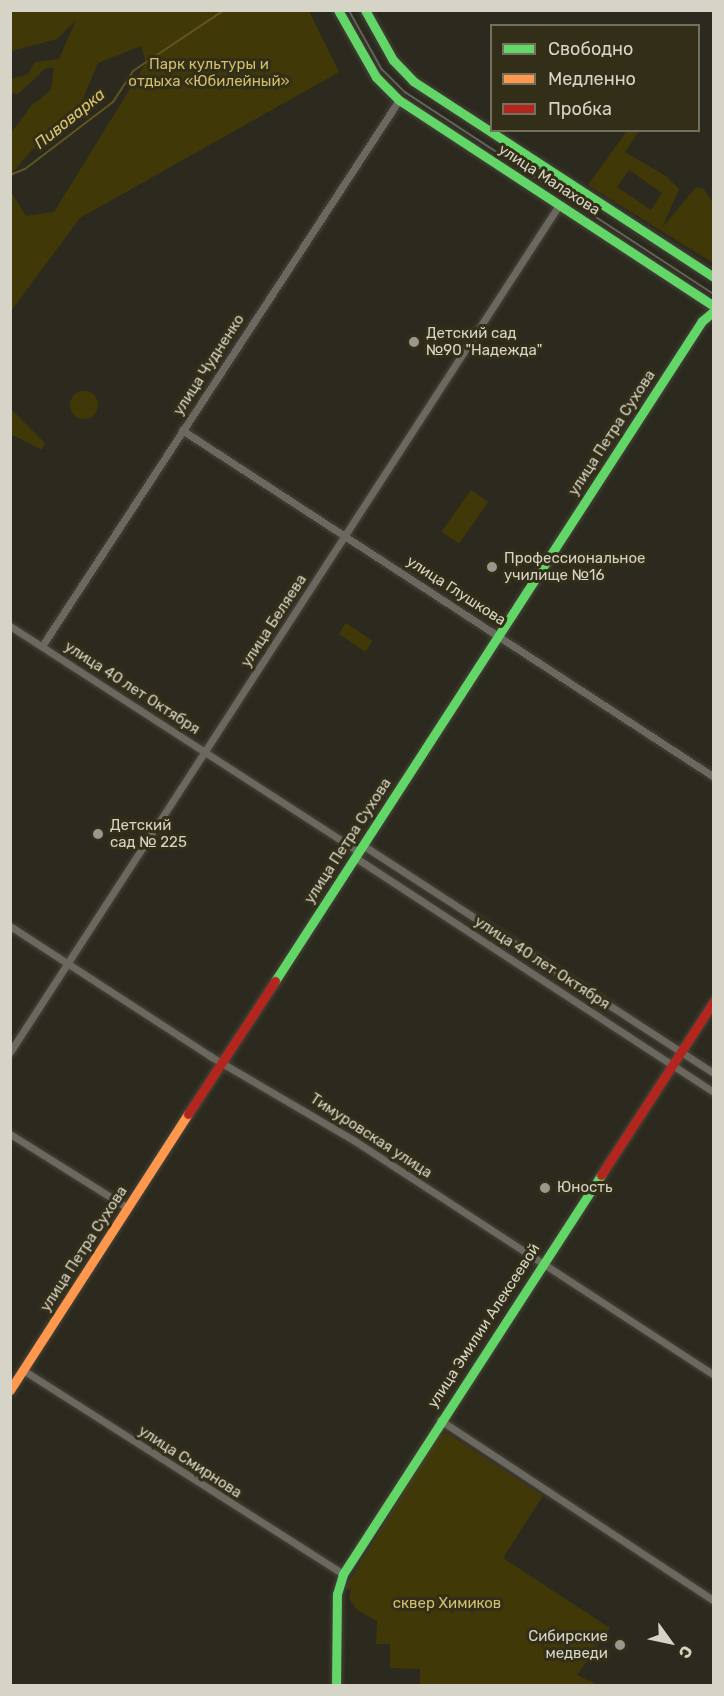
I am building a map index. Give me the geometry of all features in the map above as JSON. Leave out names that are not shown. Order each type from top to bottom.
[{"type":"street","name":"улица Малахова","points":[[338,10],[376,77],[399,100],[714,306]]},
{"type":"street","name":"улица Малахова","points":[[365,10],[393,60],[413,81],[490,131]]},
{"type":"street","name":"улица Чудненко","points":[[42,646],[399,100]]},
{"type":"street","name":"улица Малахова","points":[[491,132],[714,277]]},
{"type":"street","name":"улица Беляева","points":[[10,1052],[559,205]]},
{"type":"street","name":"улица Петра Сухова","points":[[10,1390],[702,321],[714,311]]},
{"type":"street","name":"улица Глушкова","points":[[182,430],[714,777]]},
{"type":"street","name":"улица 40 лет Октября","points":[[10,626],[359,852],[714,1092]]},
{"type":"street","name":"улица 40 лет Октября","points":[[359,852],[714,1073]]},
{"type":"street","name":"Тимуровская улица","points":[[10,926],[223,1063],[317,1118],[714,1375]]},
{"type":"street","name":"улица Эмилии Алексеевой","points":[[336,1686],[337,1594],[343,1574],[714,1000]]},
{"type":"street","points":[[10,1134],[128,1208]]},
{"type":"street","name":"улица Смирнова","points":[[23,1370],[343,1574]]},
{"type":"street","points":[[441,1420],[714,1601]]},
{"type":"green space","name":"Парк культуры и отдыха «Юбилейный»","points":[[11,10],[309,11],[339,72],[80,218],[11,311],[11,192],[26,216],[54,212],[146,63],[141,46],[98,63],[75,118],[31,151],[11,174],[11,133],[31,106],[51,90],[54,68],[46,68],[18,94],[11,93],[11,79],[28,74],[35,62],[59,59],[76,20],[57,39],[11,51]]},
{"type":"green space","points":[[626,132],[638,132],[625,152],[666,176],[679,189],[662,228],[696,187],[704,189],[713,203],[713,263],[588,185]],"holes":[[[629,170],[662,193],[651,210],[617,187]]]},
{"type":"green space","points":[[84,391],[94,395],[98,405],[94,415],[84,419],[74,415],[70,405],[74,395]]},
{"type":"green space","points":[[11,409],[45,443],[42,450],[11,434]]},
{"type":"green space","points":[[471,490],[488,502],[459,544],[442,532]]},
{"type":"green space","points":[[346,623],[373,641],[365,652],[339,634]]},
{"type":"green space","name":"сквер Химиков","points":[[447,1433],[543,1496],[503,1558],[610,1628],[577,1675],[598,1685],[420,1685],[420,1669],[390,1668],[390,1644],[376,1644],[377,1621],[357,1610],[349,1598],[351,1590],[345,1588],[438,1436]]},
{"type":"waterway","name":"Пивоварка","points":[[10,175],[25,169],[113,102],[133,71],[224,10]]},
{"type":"tram line","points":[[349,10],[382,69],[405,92],[714,294]]},
{"type":"traffic: fast","points":[[338,10],[376,77],[399,100],[714,306]]},
{"type":"traffic: fast","points":[[365,10],[393,60],[413,81],[490,131]]},
{"type":"traffic: fast","points":[[491,132],[714,277]]},
{"type":"traffic: fast","points":[[275,981],[702,321],[714,311]]},
{"type":"traffic: fast","points":[[336,1686],[337,1594],[343,1574],[601,1175]]},
{"type":"traffic: slow","points":[[10,1390],[188,1114]]},
{"type":"traffic: jam","points":[[188,1114],[275,981]]},
{"type":"traffic: jam","points":[[601,1175],[714,1001]]},
{"type":"place","name":"Детский сад №90 \"Надежда\"","points":[[414,342]]},
{"type":"place","name":"Профессиональное училище №16","points":[[492,567]]},
{"type":"place","name":"Детский сад № 225","points":[[98,834]]},
{"type":"place","name":"Юность","points":[[545,1188]]},
{"type":"place","name":"Сибирские медведи","points":[[620,1645]]}]
